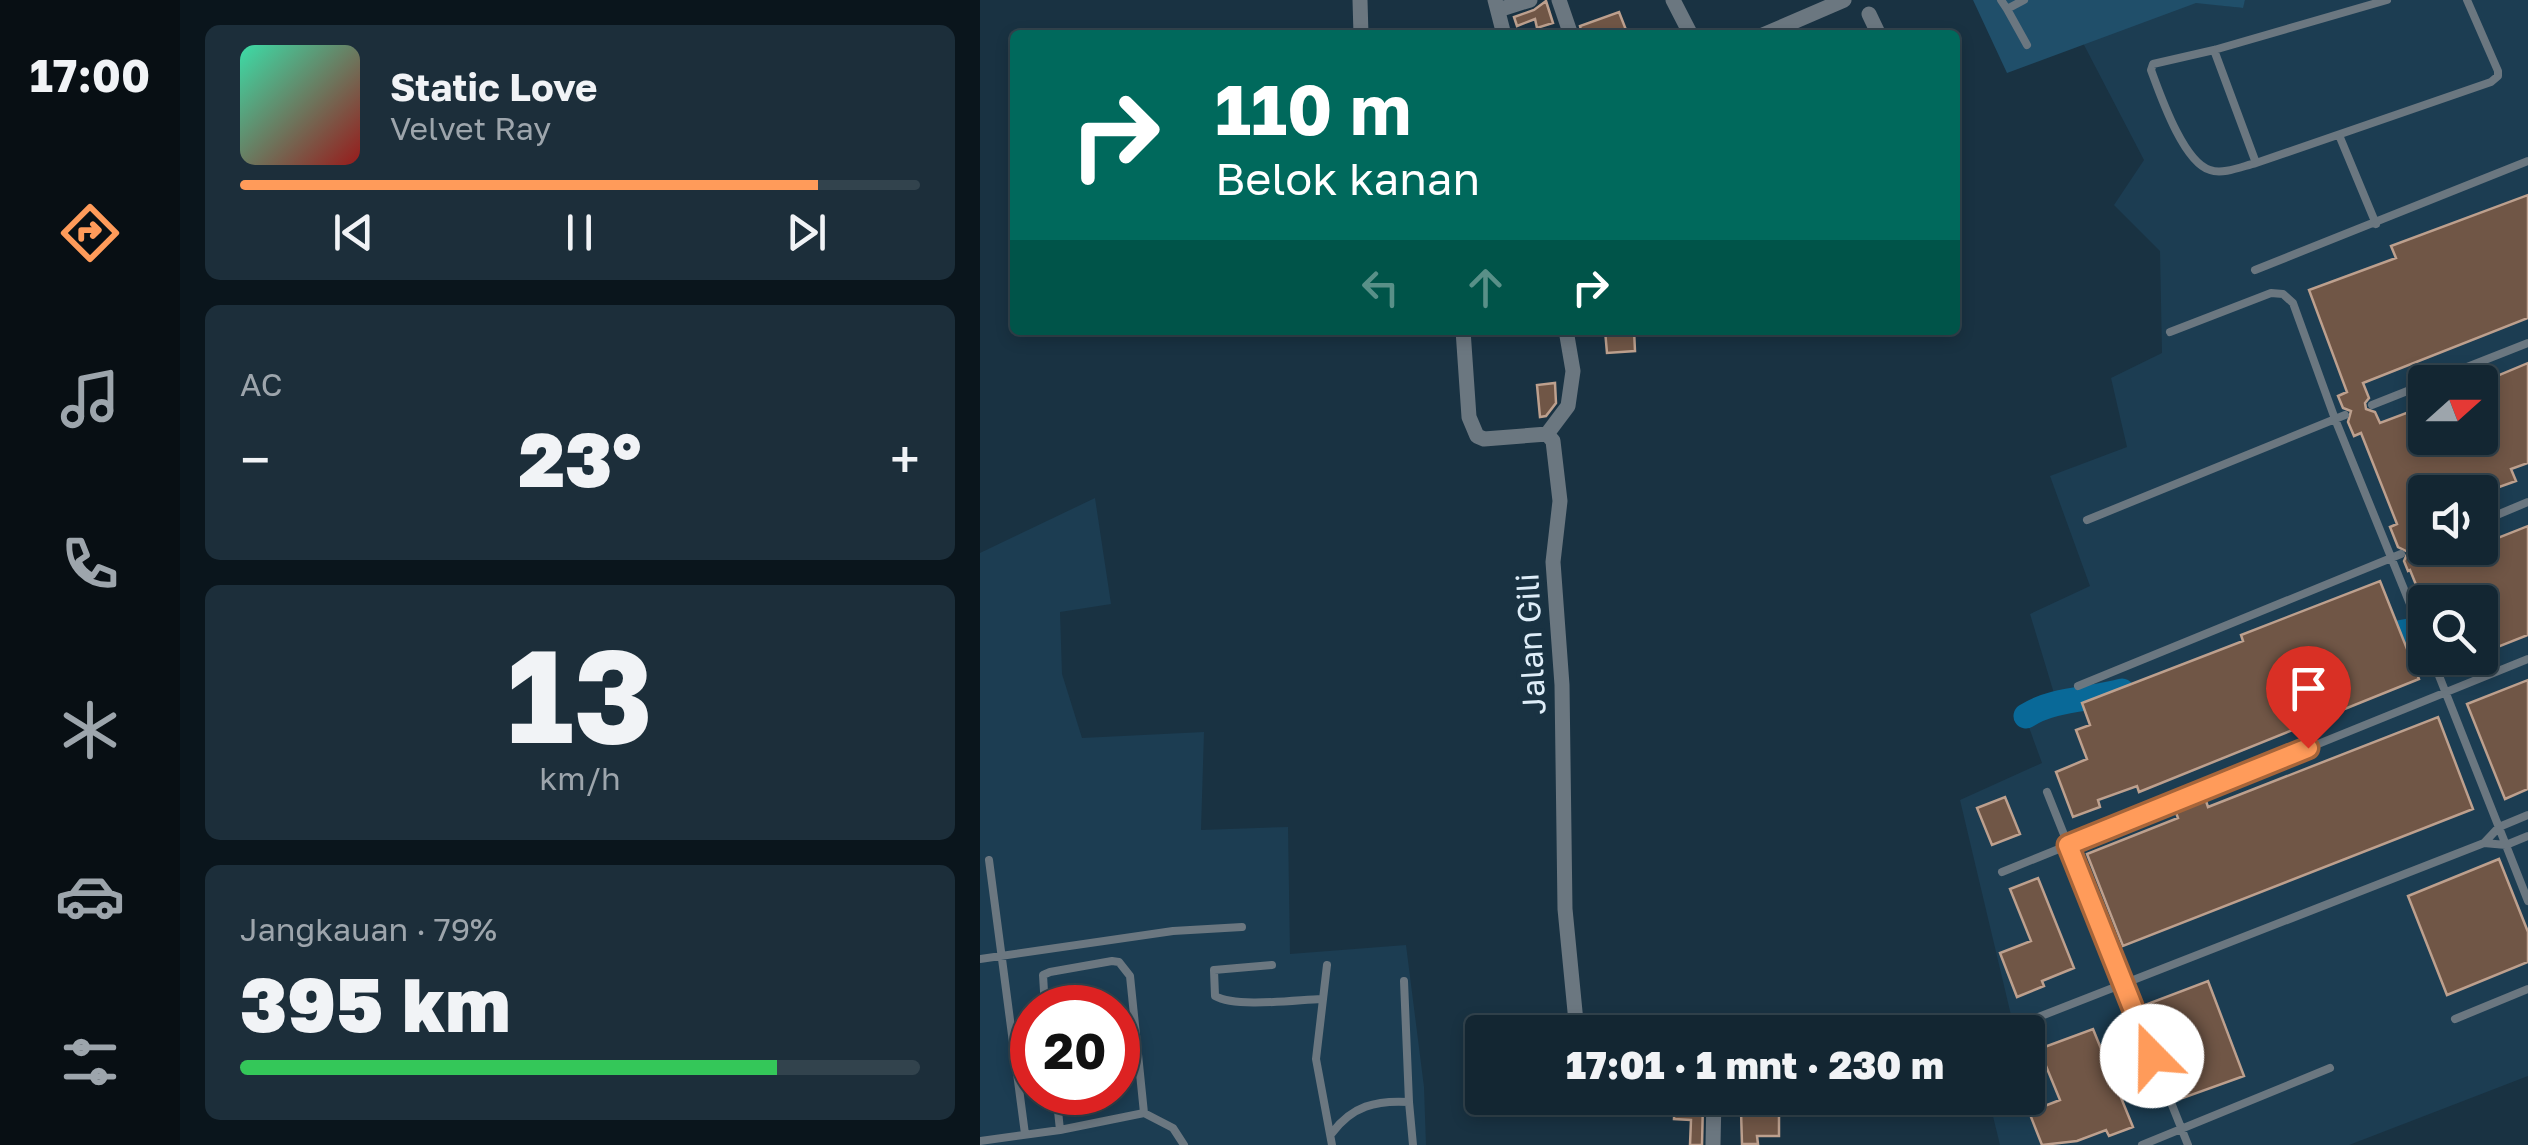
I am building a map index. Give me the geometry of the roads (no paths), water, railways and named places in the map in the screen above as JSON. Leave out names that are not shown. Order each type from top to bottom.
[{"type":"street","points":[[1360,0],[1360,30]]},
{"type":"street","points":[[1503,30],[1497,5],[1530,0]]},
{"type":"street","points":[[1559,0],[1569,30]]},
{"type":"street","points":[[1775,30],[1844,0]]},
{"type":"street","points":[[1680,2],[1688,30]]},
{"type":"street","points":[[1869,14],[1877,30]]},
{"type":"street","points":[[1463,335],[1470,417],[1476,436],[1484,439],[1547,434],[1568,406],[1573,371],[1567,335]]},
{"type":"street","name":"Jalan Gili","points":[[1547,434],[1553,441],[1560,501],[1553,562],[1562,685],[1565,909],[1574,1015]]},
{"type":"street","points":[[1713,1145],[1714,1115]]},
{"type":"lane","points":[[2002,0],[2027,45]]},
{"type":"lane","points":[[2007,9],[2024,0]]},
{"type":"lane","points":[[2387,0],[2214,50],[2154,63],[2151,70],[2170,119],[2197,162],[2220,172],[2256,163],[2497,78],[2498,71],[2467,0]]},
{"type":"lane","points":[[2214,50],[2256,163]]},
{"type":"lane","points":[[2340,135],[2376,224]]},
{"type":"lane","points":[[2255,270],[2528,161]]},
{"type":"lane","points":[[2170,332],[2271,293],[2283,294],[2294,303],[2336,419],[2408,590]]},
{"type":"lane","points":[[2472,365],[2528,343]]},
{"type":"lane","points":[[2372,404],[2408,390]]},
{"type":"lane","points":[[2087,520],[2345,415]]},
{"type":"lane","points":[[2498,514],[2528,502]]},
{"type":"lane","points":[[2078,686],[2396,555]]},
{"type":"lane","points":[[2002,872],[2528,659]]},
{"type":"lane","points":[[2439,675],[2528,901]]},
{"type":"lane","points":[[2047,792],[2188,1145]]},
{"type":"lane","points":[[2484,844],[2499,826],[2528,815]]},
{"type":"lane","points":[[2044,1015],[2484,844],[2506,845],[2528,836]]},
{"type":"lane","points":[[989,860],[1025,1134]]},
{"type":"lane","points":[[980,959],[1173,930],[1242,927]]},
{"type":"lane","points":[[1041,985],[1043,976],[1050,972],[1112,961],[1126,970],[1131,985]]},
{"type":"lane","points":[[1272,965],[1214,970],[1215,996],[1220,1000],[1321,999]]},
{"type":"lane","points":[[1327,966],[1316,1058],[1332,1145]]},
{"type":"lane","points":[[1404,981],[1413,1145]]},
{"type":"lane","points":[[2455,1019],[2528,988]]},
{"type":"lane","points":[[2142,1145],[2330,1068]]},
{"type":"lane","points":[[1140,1074],[1144,1113]]},
{"type":"lane","points":[[1332,1133],[1346,1115],[1361,1107],[1388,1101],[1409,1102]]},
{"type":"lane","points":[[980,1141],[1144,1113],[1173,1128],[1184,1145]]},
{"type":"lane","points":[[1058,1115],[1060,1130]]},
{"type":"waterway","points":[[2371,638],[2408,631]]},
{"type":"waterway","points":[[2026,716],[2060,703],[2122,691]]}]
